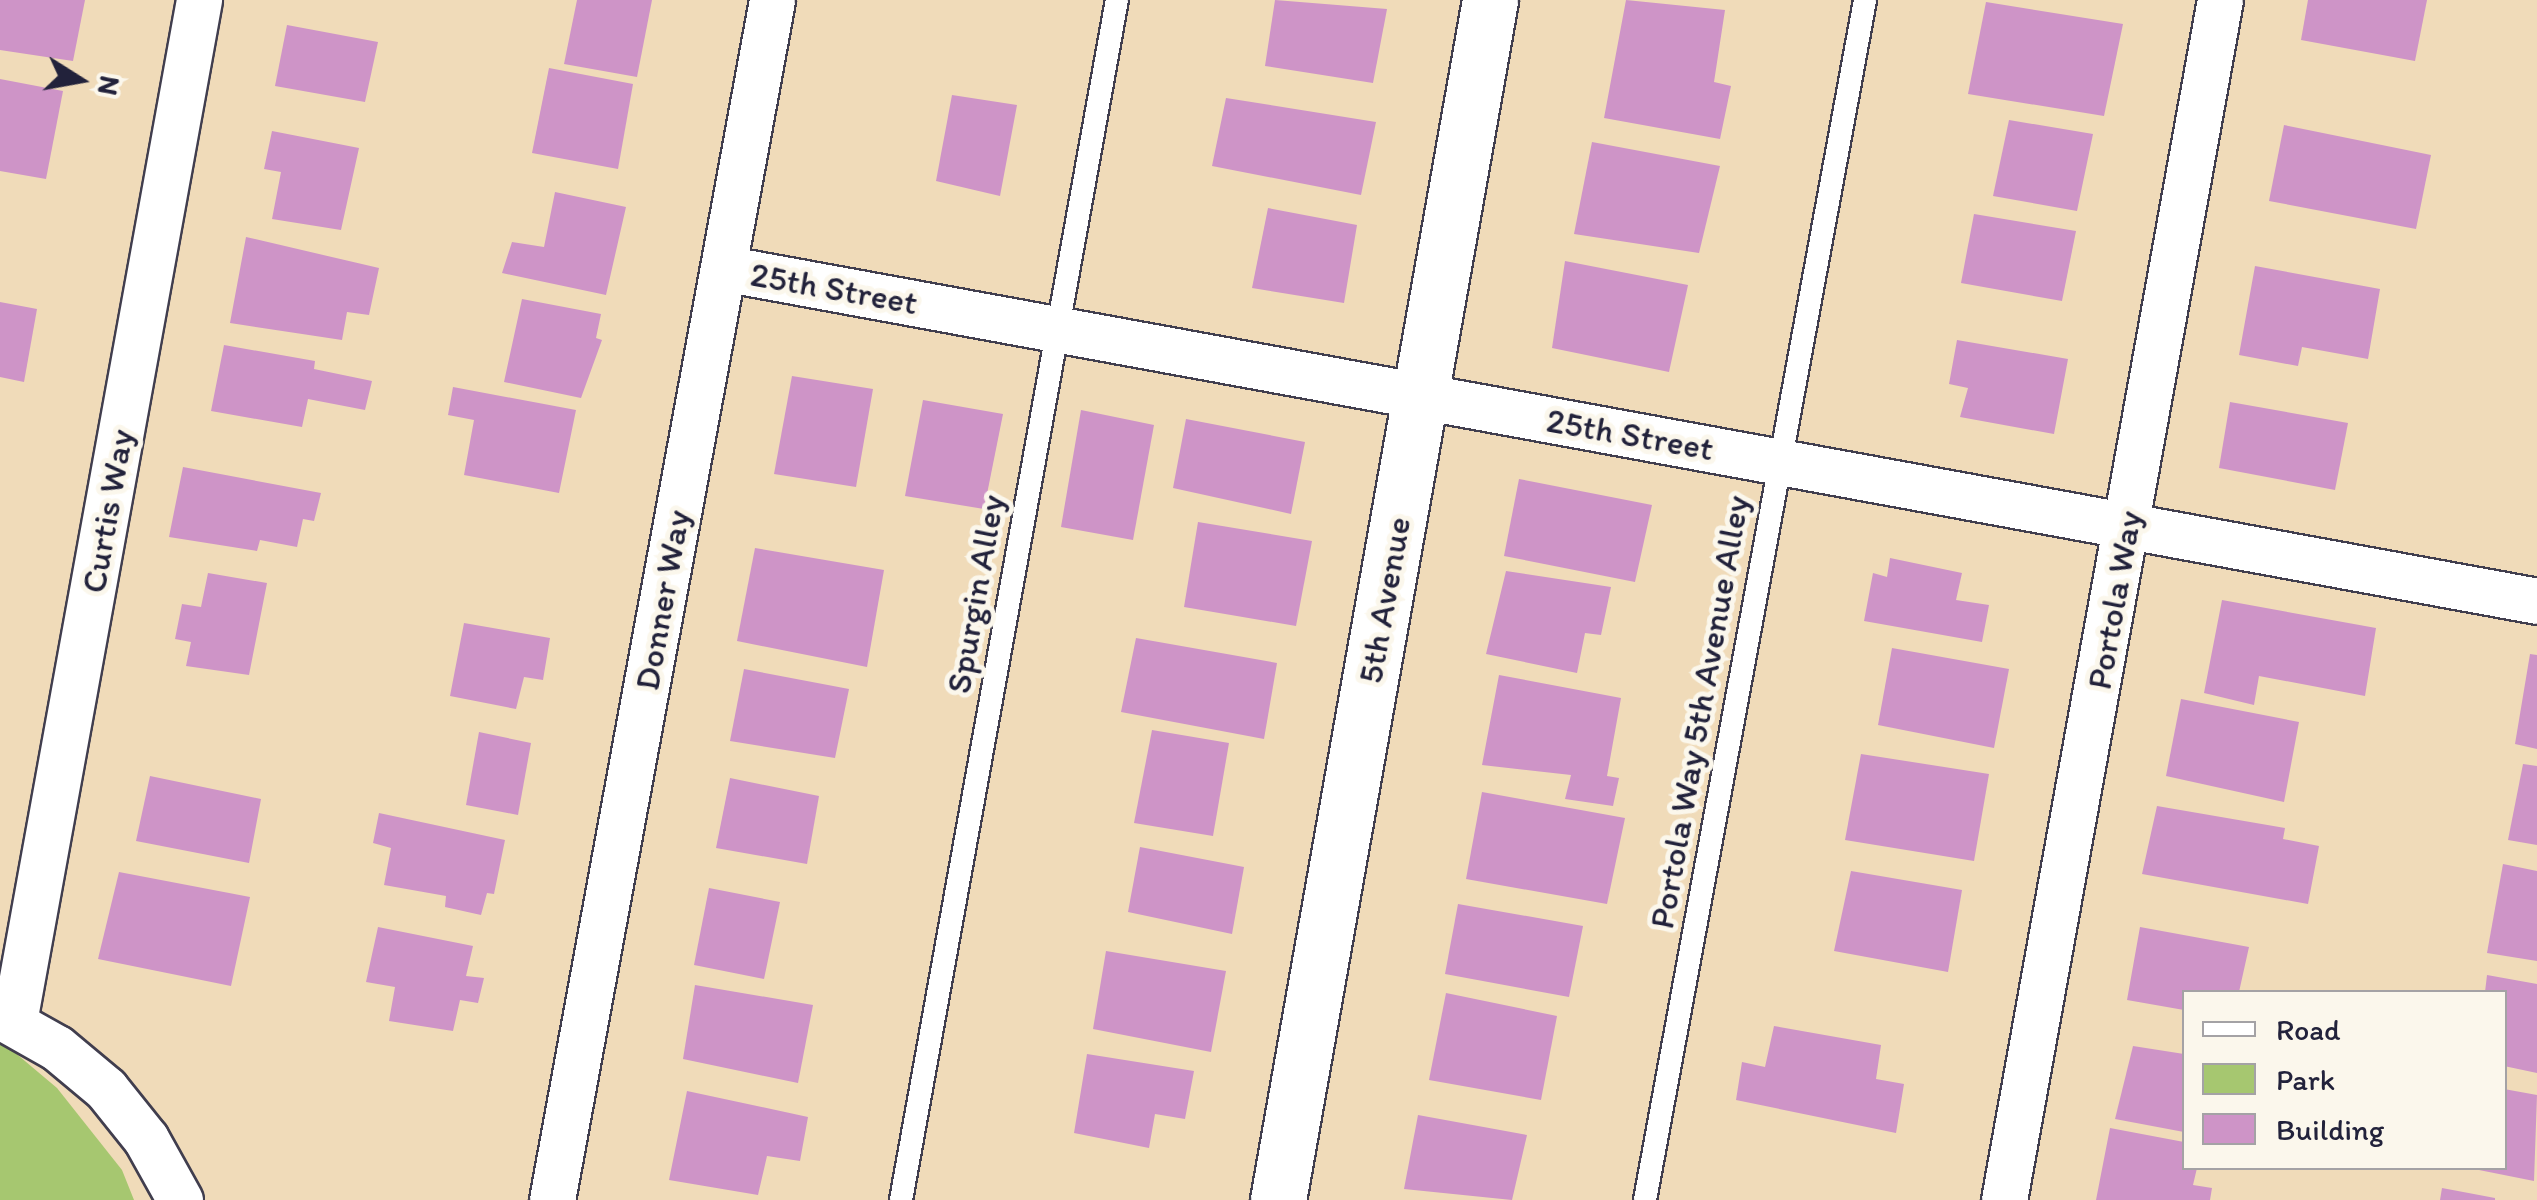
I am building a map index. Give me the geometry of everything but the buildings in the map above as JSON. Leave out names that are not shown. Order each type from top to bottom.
[{"type":"street","name":"Curtis Way","points":[[7,1019],[199,0]]},
{"type":"street","name":"Donner Way","points":[[552,1200],[772,0]]},
{"type":"street","name":"5th Avenue","points":[[1278,1200],[1490,0]]},
{"type":"street","name":"Portola Way","points":[[2004,1200],[2220,0]]},
{"type":"street","name":"25th Street","points":[[723,268],[2537,601]]},
{"type":"street","points":[[7,1019],[106,1089],[146,1138],[180,1200]]},
{"type":"lane","name":"Spurgin Alley","points":[[901,1200],[1118,0]]},
{"type":"lane","name":"Portola Way 5th Avenue Alley","points":[[1645,1200],[1864,0]]},
{"type":"green space","points":[[0,1040],[57,1088],[122,1170],[134,1200],[0,1200]]}]
